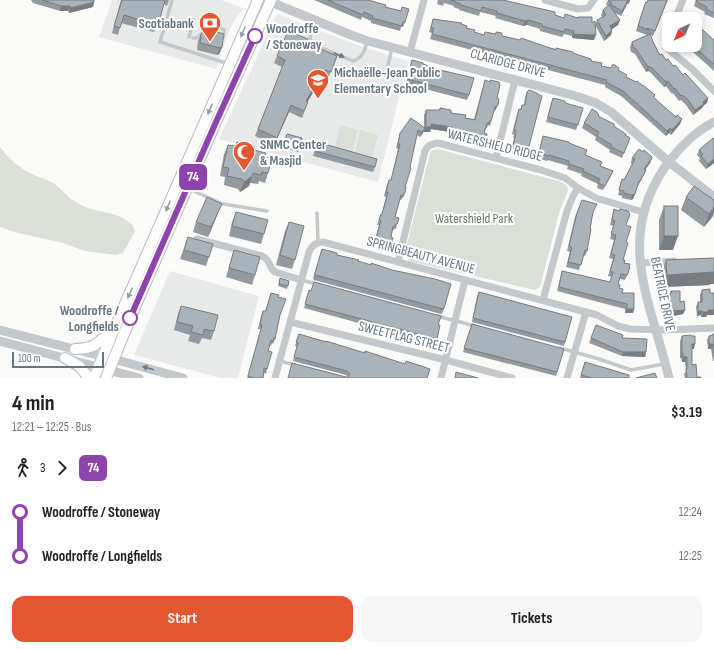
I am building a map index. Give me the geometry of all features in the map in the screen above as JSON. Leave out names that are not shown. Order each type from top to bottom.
[{"type":"main road","points":[[94,378],[258,0]]},
{"type":"main road","points":[[107,374],[269,1]]},
{"type":"main road","points":[[75,349],[88,349],[92,347],[115,327]]},
{"type":"main road","points":[[65,358],[79,366],[89,378]]},
{"type":"street","points":[[410,52],[424,0]]},
{"type":"street","points":[[545,0],[578,9],[588,8],[594,0]]},
{"type":"street","points":[[678,12],[683,0]]},
{"type":"street","name":"CLARIDGE DRIVE","points":[[269,1],[368,41],[576,96],[604,107],[619,118],[669,162],[714,197]]},
{"type":"street","points":[[672,52],[692,69],[714,91]]},
{"type":"street","points":[[496,158],[515,80]]},
{"type":"street","name":"BEATRICE DRIVE","points":[[669,378],[649,309],[640,263],[641,220],[646,202],[656,182],[669,162],[692,137],[714,122]]},
{"type":"street","name":"WATERSHIELD RIDGE","points":[[398,262],[427,147],[432,144],[438,143],[566,178],[591,196],[605,202],[643,212]]},
{"type":"street","points":[[544,300],[567,211],[578,188]]},
{"type":"street","points":[[196,239],[264,256],[268,260],[274,272],[301,280]]},
{"type":"street","name":"SPRINGBEAUTY AVENUE","points":[[318,243],[323,242],[544,300],[598,315],[618,326],[630,329],[714,328]]},
{"type":"street","points":[[275,378],[310,249],[313,245],[318,243]]},
{"type":"street","points":[[640,263],[682,260]]},
{"type":"street","points":[[441,378],[465,280]]},
{"type":"street","points":[[567,378],[573,352],[586,312]]},
{"type":"street","name":"SWEETFLAG STREET","points":[[290,322],[446,360],[512,378]]},
{"type":"street","points":[[0,330],[75,349],[101,361],[107,374],[139,378]]},
{"type":"street","points":[[0,336],[101,361]]},
{"type":"street","points":[[0,341],[65,358],[101,361],[113,359],[183,378]]},
{"type":"lane","points":[[172,0],[160,42],[229,64]]},
{"type":"lane","points":[[194,20],[191,37],[197,38],[202,33],[207,35]]},
{"type":"lane","points":[[316,21],[310,36],[313,43],[353,61],[358,60],[362,56],[368,41]]},
{"type":"lane","points":[[218,38],[222,38],[224,34],[224,30],[220,27]]},
{"type":"lane","points":[[387,69],[392,47]]},
{"type":"lane","points":[[188,188],[223,204],[267,211]]},
{"type":"lane","points":[[318,213],[318,243]]},
{"type":"lane","points":[[301,280],[322,285]]},
{"type":"lane","points":[[433,315],[478,327]]},
{"type":"lane","points":[[553,347],[599,359],[631,370],[665,363]]},
{"type":"lane","points":[[280,361],[299,366]]},
{"type":"shaded area","points":[[112,0],[221,0],[243,8],[230,28],[216,69],[99,37]]},
{"type":"shaded area","name":"Michaëlle-Jean Public Elementary School","points":[[277,14],[360,46],[408,61],[378,182],[219,139]]},
{"type":"shaded area","points":[[170,271],[259,296],[238,378],[221,378],[134,355]]},
{"type":"green space","points":[[340,125],[358,130],[352,152],[335,148]]},
{"type":"green space","points":[[360,130],[378,135],[372,157],[355,153]]},
{"type":"green space","points":[[0,147],[11,159],[27,172],[53,183],[76,202],[90,209],[110,213],[128,221],[135,231],[123,253],[116,255],[85,251],[63,243],[18,233],[0,227]]},
{"type":"green space","name":"Watershield Park","points":[[438,149],[562,182],[567,186],[568,191],[560,210],[540,287],[535,290],[409,261],[405,252],[430,153],[432,150]]},
{"type":"building","points":[[42,0],[94,0],[94,2],[70,8],[70,6],[61,6]]},
{"type":"building","points":[[122,0],[165,0],[160,18],[158,18],[156,25],[124,15],[120,28],[114,26]]},
{"type":"building","points":[[328,0],[368,0],[386,5],[385,7],[401,11],[402,7],[409,9],[405,22],[403,22],[402,26],[372,18],[373,16],[364,12],[363,15]]},
{"type":"building","points":[[451,0],[503,0],[555,12],[555,15],[564,18],[565,14],[578,18],[592,17],[592,23],[595,21],[596,35],[573,34],[574,31],[565,29],[564,32],[542,26],[542,24],[528,20],[525,21],[497,13],[497,11],[482,7],[481,11],[461,5]]},
{"type":"building","points":[[608,0],[628,0],[622,11],[610,4],[612,3]]},
{"type":"building","points":[[648,0],[667,0],[655,31],[638,26],[646,2],[647,3]]},
{"type":"building","points":[[696,0],[714,0],[714,13],[706,9],[707,7]]},
{"type":"building","points":[[609,5],[620,20],[610,26],[612,30],[606,36],[597,20],[606,15],[603,10]]},
{"type":"building","points":[[433,19],[462,23],[461,24],[467,26],[466,28],[475,30],[474,32],[484,35],[485,32],[496,34],[496,32],[502,33],[502,36],[520,40],[521,38],[556,50],[556,48],[573,52],[591,59],[591,61],[602,63],[601,66],[611,68],[613,64],[619,68],[618,70],[627,75],[626,77],[643,85],[655,95],[653,97],[676,117],[677,115],[682,119],[672,130],[670,128],[667,131],[623,91],[606,82],[607,80],[432,34],[434,28],[431,28]]},
{"type":"building","points":[[206,29],[224,34],[222,47],[220,48],[200,43],[201,34]]},
{"type":"building","points":[[702,29],[714,40],[714,64],[700,52],[702,52]]},
{"type":"building","points":[[288,31],[308,39],[307,41],[314,43],[313,46],[337,56],[331,72],[326,70],[323,76],[321,75],[306,101],[308,102],[304,111],[291,105],[277,138],[258,129],[285,60],[277,56]]},
{"type":"building","points":[[650,34],[660,55],[662,54],[666,60],[668,59],[673,66],[675,65],[683,75],[685,73],[708,98],[703,102],[704,104],[695,110],[688,100],[682,95],[681,96],[668,81],[666,82],[652,68],[649,66],[648,67],[633,47],[632,42]]},
{"type":"building","points":[[412,60],[440,70],[474,78],[469,95],[407,79]]},
{"type":"building","points":[[485,80],[490,82],[490,80],[499,82],[500,85],[497,98],[499,99],[498,105],[495,107],[491,121],[487,123],[484,133],[487,134],[484,141],[475,138],[476,137],[471,134],[460,133],[452,130],[452,127],[431,124],[431,127],[426,127],[426,110],[440,110],[440,108],[451,110],[451,113],[466,115],[465,118],[475,120]]},
{"type":"building","points":[[529,90],[542,96],[528,150],[523,149],[523,151],[514,148],[513,146],[516,133],[516,130],[514,130],[519,109],[521,110],[522,105],[525,105],[527,92]]},
{"type":"building","points":[[553,98],[583,108],[578,125],[548,117]]},
{"type":"building","points":[[592,109],[597,112],[599,115],[598,116],[614,124],[615,127],[630,138],[624,153],[611,147],[612,145],[597,136],[599,132],[584,123]]},
{"type":"building","points":[[411,118],[425,128],[422,132],[418,130],[411,168],[405,187],[405,193],[403,196],[401,195],[395,217],[399,218],[397,224],[393,226],[391,237],[393,238],[392,243],[390,244],[376,239],[381,220],[379,220],[382,214],[388,192],[386,192],[389,180],[391,180],[400,144],[398,144],[400,133]]},
{"type":"building","points":[[287,134],[302,138],[300,147],[284,143]]},
{"type":"building","points":[[543,136],[569,142],[587,150],[585,155],[602,162],[600,166],[613,171],[605,186],[598,183],[600,179],[583,171],[584,169],[569,164],[569,161],[539,153]]},
{"type":"building","points":[[713,138],[714,159],[708,164],[701,156],[703,154],[699,150]]},
{"type":"building","name":"SNMC Center & Masjid","points":[[237,142],[254,146],[254,150],[266,153],[265,157],[272,158],[268,173],[262,172],[261,175],[253,173],[252,176],[244,182],[242,179],[227,176],[229,168],[223,167],[228,145],[236,146]]},
{"type":"building","points":[[317,142],[377,159],[375,167],[315,151]]},
{"type":"building","points":[[639,149],[643,152],[644,150],[652,158],[644,169],[646,170],[639,181],[635,194],[632,195],[619,190],[622,179],[624,180],[635,159],[632,158]]},
{"type":"building","points":[[694,186],[714,200],[714,207],[709,214],[686,197]]},
{"type":"building","points":[[207,197],[222,204],[211,227],[196,222]]},
{"type":"building","points":[[582,200],[597,204],[593,212],[587,251],[585,250],[581,265],[568,262],[572,247],[569,246],[577,213]]},
{"type":"building","points":[[664,206],[678,206],[678,236],[664,236]]},
{"type":"building","points":[[614,209],[619,211],[620,209],[628,211],[630,214],[626,225],[631,227],[626,242],[628,243],[623,260],[625,260],[624,263],[630,264],[630,267],[627,275],[621,274],[618,284],[620,285],[619,288],[623,289],[622,293],[634,293],[634,309],[627,309],[627,304],[559,287],[562,271],[610,282],[613,272],[610,271],[615,255],[611,254],[616,235],[611,234],[615,221],[612,220]]},
{"type":"building","points":[[236,212],[268,220],[264,234],[232,226]]},
{"type":"building","points":[[289,222],[304,226],[295,260],[280,255]]},
{"type":"building","points":[[188,237],[213,244],[209,257],[184,250]]},
{"type":"building","points":[[322,249],[371,265],[371,263],[392,270],[451,284],[444,308],[443,309],[315,275]]},
{"type":"building","points":[[234,250],[260,257],[255,275],[229,268]]},
{"type":"building","points":[[714,258],[714,272],[667,275],[666,260]]},
{"type":"building","points":[[280,278],[289,281],[288,286],[279,284]]},
{"type":"building","points":[[314,282],[441,316],[438,325],[440,325],[437,339],[305,304],[309,290],[311,291]]},
{"type":"building","points":[[710,289],[710,293],[714,293],[714,310],[708,310],[708,312],[698,311],[698,302],[702,302],[702,290]]},
{"type":"building","points":[[671,291],[680,291],[680,302],[684,301],[685,310],[671,310]]},
{"type":"building","points":[[479,292],[572,317],[565,342],[473,318]]},
{"type":"building","points":[[271,293],[286,299],[280,315],[275,339],[274,338],[273,341],[271,340],[268,351],[272,352],[267,369],[264,368],[263,378],[253,378],[248,376],[262,325],[260,324],[263,311],[266,311]]},
{"type":"building","points":[[181,306],[218,315],[214,331],[204,329],[203,335],[191,332],[193,326],[177,322]]},
{"type":"building","points":[[472,324],[564,349],[557,372],[464,348]]},
{"type":"building","points":[[596,325],[623,335],[622,338],[647,339],[646,352],[623,352],[591,338]]},
{"type":"building","points":[[299,334],[365,353],[365,351],[405,364],[406,361],[430,369],[427,378],[288,378],[292,363],[346,377],[350,374],[347,371],[294,357],[298,343],[296,342]]},
{"type":"building","points":[[713,334],[714,353],[713,344],[709,344],[709,336]]},
{"type":"building","points":[[682,336],[695,336],[695,344],[692,344],[692,365],[696,364],[697,377],[701,378],[687,378],[687,357],[683,357],[682,353]]},
{"type":"building","points":[[585,362],[629,375],[629,378],[592,378],[581,375]]},
{"type":"building","points":[[456,372],[478,378],[455,378]]},
{"type":"building","points":[[655,373],[657,378],[636,378]]},
{"type":"bus line","name":"74","points":[[130,318],[255,36]]},
{"type":"place","name":"Woodroffe / Stoneway","points":[[255,36]]},
{"type":"place","name":"Scotiabank","points":[[210,42]]},
{"type":"place","name":"Michaëlle-Jean Public Elementary School","points":[[318,100]]},
{"type":"place","name":"SNMC Center & Masjid","points":[[244,172]]},
{"type":"place","name":"Woodroffe / Longfields","points":[[130,318]]}]
